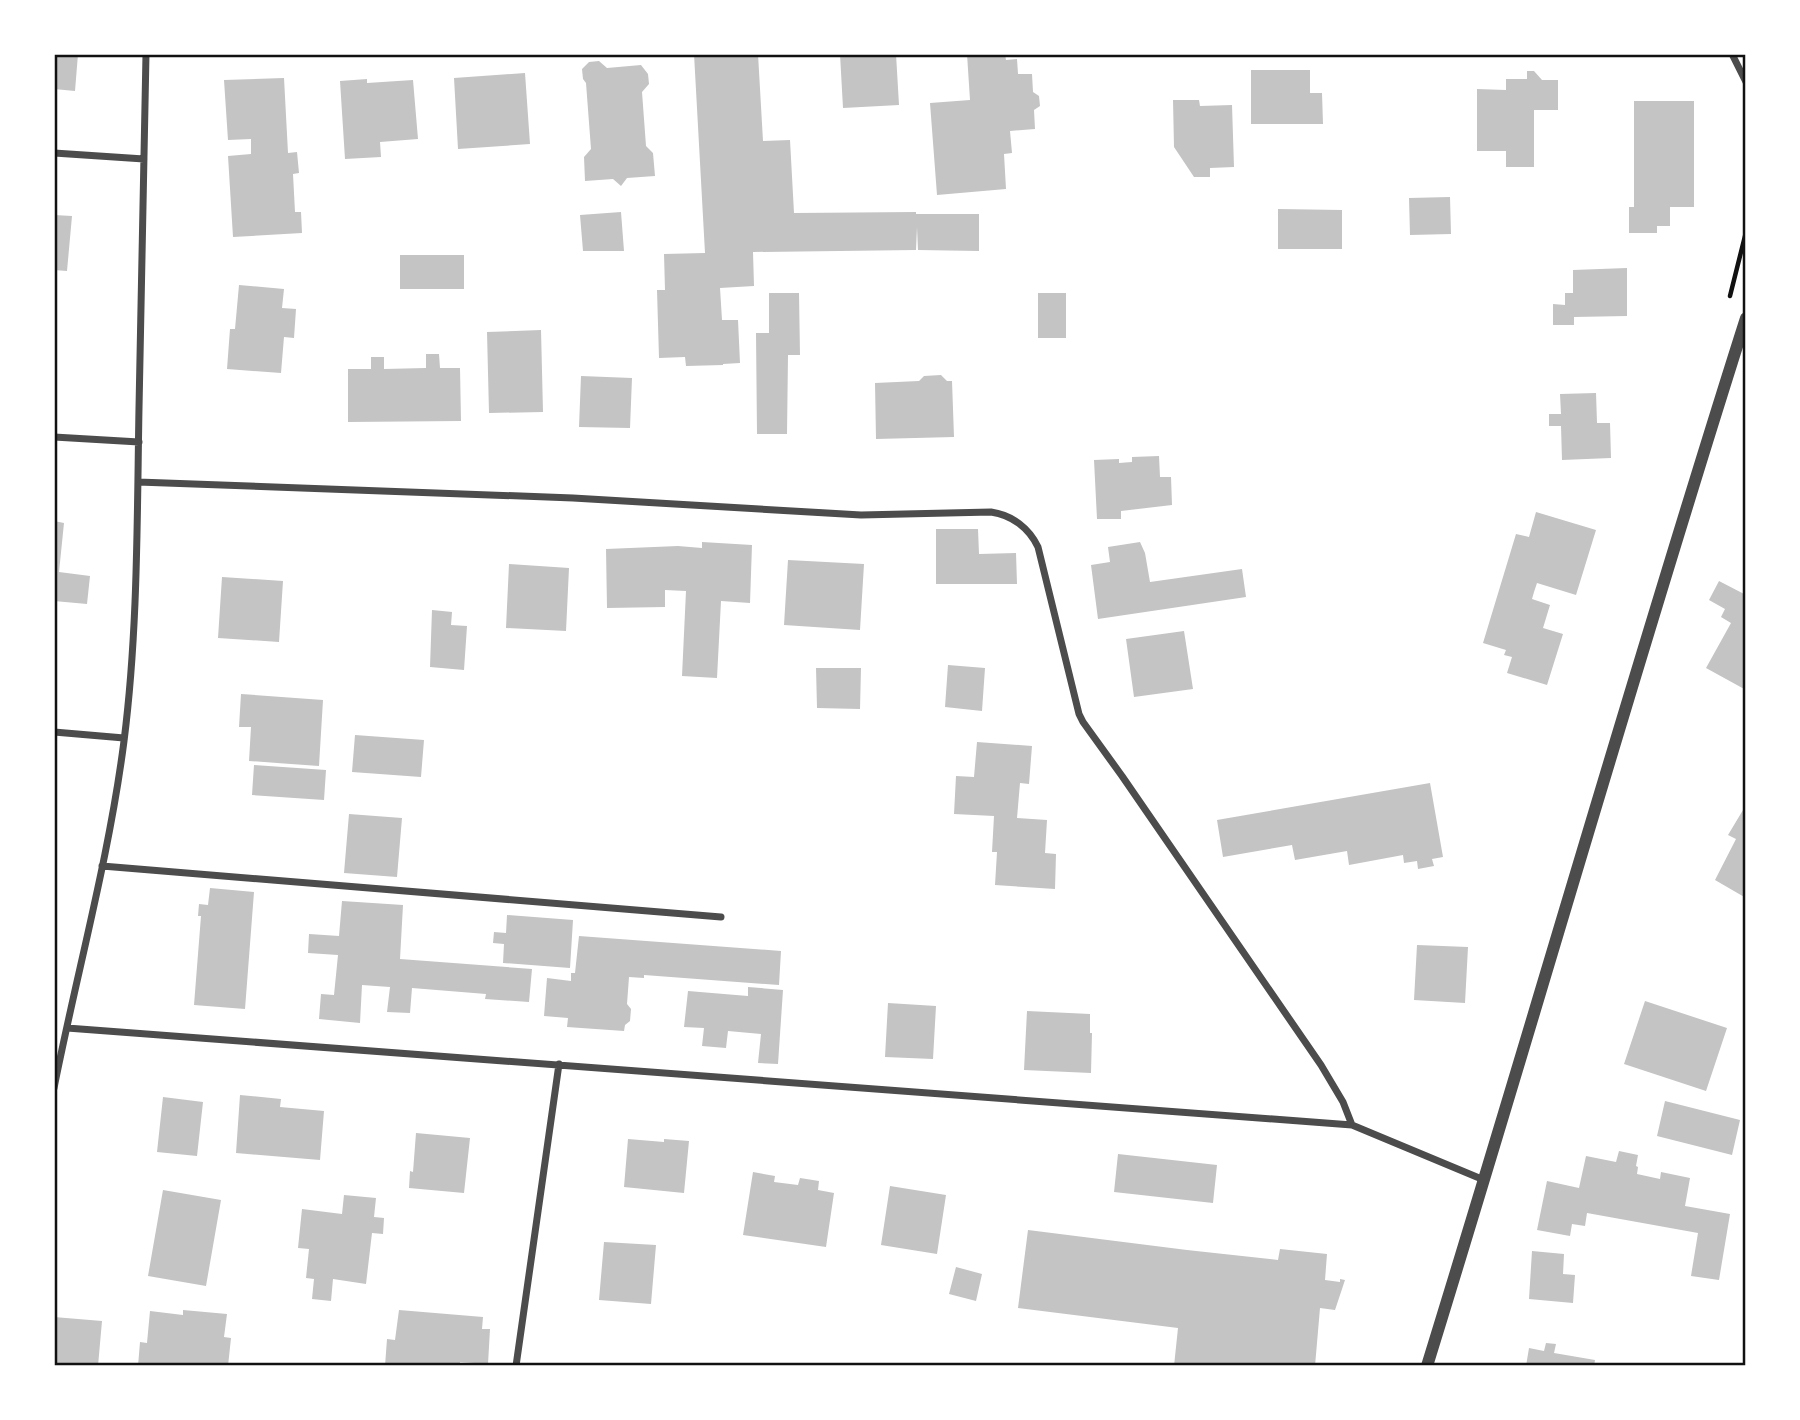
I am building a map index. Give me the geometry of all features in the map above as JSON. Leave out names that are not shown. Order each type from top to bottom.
[{"type":"street","points":[[54,1088],[57,1058],[67,1028],[102,866],[124,738],[134,636],[146,54]]},
{"type":"street","points":[[1732,54],[1746,82]]},
{"type":"street","points":[[54,153],[144,159]]},
{"type":"street","points":[[1427,1366],[1705,445],[1744,332],[1746,318]]},
{"type":"street","points":[[54,437],[139,442]]},
{"type":"street","points":[[138,482],[573,498],[861,515],[1004,514],[1027,529],[1038,547],[1083,722],[1321,1065],[1343,1102],[1352,1125]]},
{"type":"street","points":[[54,732],[124,738]]},
{"type":"street","points":[[102,866],[721,917]]},
{"type":"street","points":[[67,1028],[1352,1125],[1484,1180]]},
{"type":"street","points":[[516,1366],[559,1064]]},
{"type":"building","points":[[54,54],[78,54],[75,91],[54,89]]},
{"type":"building","points":[[694,54],[758,54],[763,141],[790,140],[794,213],[979,214],[979,251],[918,250],[917,227],[916,250],[753,252],[754,286],[720,288],[722,320],[738,320],[740,363],[686,366],[685,357],[659,358],[657,290],[665,290],[664,254],[705,253]]},
{"type":"building","points":[[840,54],[896,54],[899,105],[843,108]]},
{"type":"building","points":[[967,54],[1005,54],[1006,60],[1017,59],[1018,74],[1032,74],[1033,92],[1039,96],[1040,106],[1034,110],[1035,129],[1010,131],[1012,153],[1004,154],[1006,189],[937,195],[930,103],[970,100]]},
{"type":"building","points":[[599,61],[607,68],[641,65],[648,74],[649,84],[642,92],[646,146],[653,153],[655,176],[627,178],[621,186],[613,179],[585,181],[584,157],[591,149],[586,83],[582,69],[589,62]]},
{"type":"building","points":[[1251,70],[1310,70],[1310,93],[1322,93],[1323,124],[1251,124]]},
{"type":"building","points":[[1527,71],[1534,71],[1542,80],[1558,80],[1558,110],[1534,110],[1534,167],[1506,167],[1506,151],[1477,151],[1477,89],[1506,90],[1506,79],[1527,79]]},
{"type":"building","points":[[525,73],[530,144],[458,149],[454,78]]},
{"type":"building","points":[[284,78],[288,153],[297,152],[299,173],[293,174],[295,212],[301,212],[302,233],[233,237],[228,156],[251,154],[251,139],[228,140],[224,80]]},
{"type":"building","points":[[367,79],[367,83],[413,80],[418,139],[380,142],[381,157],[345,159],[340,81]]},
{"type":"building","points":[[1173,100],[1199,100],[1200,106],[1232,105],[1234,167],[1210,168],[1210,177],[1194,177],[1174,147]]},
{"type":"building","points":[[1634,101],[1694,101],[1694,207],[1670,207],[1670,226],[1657,226],[1657,233],[1629,233],[1629,207],[1634,207]]},
{"type":"building","points":[[1450,197],[1451,234],[1410,235],[1409,198]]},
{"type":"building","points":[[1278,209],[1342,210],[1342,249],[1278,249]]},
{"type":"building","points":[[621,212],[624,251],[583,251],[580,215]]},
{"type":"building","points":[[54,215],[72,216],[67,271],[54,270]]},
{"type":"building","points":[[400,255],[464,255],[464,289],[400,289]]},
{"type":"building","points":[[1627,268],[1627,316],[1574,317],[1574,325],[1553,325],[1553,304],[1565,305],[1565,293],[1573,293],[1573,270]]},
{"type":"building","points":[[239,285],[284,289],[282,308],[296,309],[294,338],[284,337],[281,373],[227,369],[230,329],[235,329]]},
{"type":"building","points":[[769,293],[799,293],[800,355],[788,355],[787,434],[757,434],[756,333],[769,333]]},
{"type":"building","points":[[1038,293],[1066,293],[1066,338],[1038,338]]},
{"type":"building","points":[[541,330],[543,412],[489,413],[487,332]]},
{"type":"building","points":[[426,354],[439,354],[440,368],[460,368],[461,421],[348,422],[348,369],[371,369],[371,357],[384,357],[384,369],[426,368]]},
{"type":"building","points":[[941,375],[947,381],[952,381],[954,437],[876,439],[875,383],[919,381],[924,376]]},
{"type":"building","points":[[581,376],[632,378],[630,428],[579,427]]},
{"type":"building","points":[[1596,393],[1597,423],[1610,423],[1611,458],[1562,460],[1561,426],[1549,426],[1549,414],[1561,414],[1560,394]]},
{"type":"building","points":[[1159,456],[1160,477],[1171,477],[1172,505],[1121,511],[1121,519],[1097,519],[1094,460],[1119,459],[1119,463],[1132,462],[1132,457]]},
{"type":"building","points":[[1536,512],[1596,530],[1576,595],[1537,583],[1534,592],[1532,599],[1550,605],[1543,628],[1563,634],[1547,685],[1507,673],[1512,657],[1504,655],[1506,650],[1483,643],[1516,534],[1529,537]]},
{"type":"building","points":[[54,521],[64,523],[59,572],[90,576],[87,604],[54,601]]},
{"type":"building","points":[[936,529],[978,529],[979,554],[1016,553],[1017,584],[936,584]]},
{"type":"building","points":[[702,542],[752,545],[750,603],[721,601],[717,678],[682,676],[686,591],[665,590],[665,607],[607,608],[606,549],[678,546],[702,548]]},
{"type":"building","points":[[1140,542],[1145,553],[1150,582],[1242,569],[1246,597],[1098,619],[1091,565],[1110,562],[1108,547]]},
{"type":"building","points":[[788,560],[864,564],[860,630],[784,625]]},
{"type":"building","points":[[509,564],[569,568],[566,631],[506,628]]},
{"type":"building","points":[[222,577],[283,581],[279,642],[218,638]]},
{"type":"building","points":[[1719,581],[1746,595],[1746,690],[1706,668],[1731,623],[1721,617],[1725,609],[1709,600]]},
{"type":"building","points":[[432,610],[452,612],[451,625],[467,626],[464,670],[430,667]]},
{"type":"building","points":[[1184,631],[1193,689],[1134,697],[1126,639]]},
{"type":"building","points":[[948,665],[985,668],[982,711],[945,707]]},
{"type":"building","points":[[816,668],[861,668],[860,709],[817,708]]},
{"type":"building","points":[[241,694],[323,700],[319,766],[249,761],[251,727],[239,727]]},
{"type":"building","points":[[355,735],[424,740],[421,777],[352,772]]},
{"type":"building","points":[[977,742],[1032,746],[1029,784],[1020,783],[1017,818],[1047,820],[1045,853],[1056,854],[1055,889],[995,885],[997,852],[992,852],[994,816],[954,814],[956,776],[974,777]]},
{"type":"building","points":[[254,765],[326,770],[324,800],[252,795]]},
{"type":"building","points":[[1430,783],[1443,857],[1432,859],[1434,866],[1418,869],[1417,861],[1404,863],[1403,855],[1349,865],[1347,851],[1295,860],[1292,845],[1223,857],[1217,820]]},
{"type":"building","points":[[1746,805],[1746,898],[1715,880],[1736,839],[1728,835]]},
{"type":"building","points":[[349,814],[402,818],[397,877],[344,873]]},
{"type":"building","points":[[210,888],[254,892],[245,1009],[194,1005],[201,916],[198,916],[199,904],[208,905]]},
{"type":"building","points":[[342,901],[403,905],[400,959],[532,969],[529,1002],[485,999],[486,994],[412,988],[410,1013],[387,1012],[390,987],[362,985],[360,1023],[319,1019],[321,994],[334,995],[338,955],[308,953],[309,934],[339,936]]},
{"type":"building","points":[[507,915],[573,920],[570,968],[503,963],[504,944],[493,943],[494,932],[506,933]]},
{"type":"building","points":[[579,936],[781,951],[779,985],[644,975],[644,978],[629,977],[627,1004],[631,1009],[630,1021],[625,1025],[624,1031],[567,1027],[568,1018],[544,1016],[547,978],[571,981],[571,973],[575,973]]},
{"type":"building","points":[[1417,945],[1468,947],[1465,1003],[1414,1000]]},
{"type":"building","points":[[748,987],[783,990],[778,1064],[758,1063],[761,1034],[728,1031],[726,1048],[702,1046],[704,1028],[684,1027],[688,991],[748,996]]},
{"type":"building","points":[[1645,1001],[1727,1028],[1706,1091],[1624,1064]]},
{"type":"building","points":[[888,1003],[936,1006],[933,1059],[885,1057]]},
{"type":"building","points":[[1027,1011],[1090,1014],[1091,1073],[1024,1070]]},
{"type":"building","points":[[240,1095],[281,1099],[280,1107],[324,1111],[320,1160],[236,1153]]},
{"type":"building","points":[[163,1097],[203,1102],[197,1156],[157,1152]]},
{"type":"building","points":[[1665,1101],[1740,1120],[1732,1155],[1657,1136]]},
{"type":"building","points":[[416,1133],[470,1138],[464,1193],[409,1188]]},
{"type":"building","points":[[628,1139],[689,1141],[684,1193],[624,1187]]},
{"type":"building","points":[[1619,1151],[1638,1155],[1637,1174],[1660,1179],[1661,1172],[1690,1178],[1685,1206],[1730,1214],[1719,1280],[1691,1276],[1698,1233],[1587,1213],[1585,1226],[1572,1224],[1570,1236],[1537,1230],[1547,1181],[1579,1188],[1586,1156],[1616,1162]]},
{"type":"building","points":[[1118,1154],[1217,1165],[1213,1203],[1114,1192]]},
{"type":"building","points":[[753,1172],[775,1176],[774,1182],[798,1185],[800,1178],[819,1181],[818,1190],[834,1193],[826,1247],[743,1235]]},
{"type":"building","points":[[890,1186],[946,1195],[937,1254],[881,1245]]},
{"type":"building","points":[[163,1190],[221,1200],[206,1286],[148,1276]]},
{"type":"building","points":[[344,1195],[376,1198],[374,1217],[384,1218],[383,1234],[372,1233],[366,1284],[333,1279],[331,1301],[312,1299],[314,1279],[306,1278],[309,1249],[298,1248],[302,1209],[342,1214]]},
{"type":"building","points":[[1028,1230],[1278,1260],[1280,1249],[1327,1254],[1325,1280],[1345,1280],[1335,1310],[1320,1308],[1315,1366],[1174,1366],[1178,1328],[1018,1308]]},
{"type":"building","points":[[604,1242],[656,1245],[651,1304],[599,1300]]},
{"type":"building","points":[[1532,1251],[1564,1254],[1563,1274],[1575,1275],[1573,1303],[1529,1299]]},
{"type":"building","points":[[956,1267],[982,1274],[976,1301],[949,1294]]},
{"type":"building","points":[[183,1310],[227,1314],[224,1337],[231,1338],[228,1366],[138,1366],[140,1342],[147,1343],[150,1311],[183,1315]]},
{"type":"building","points":[[399,1310],[483,1317],[482,1329],[490,1329],[488,1364],[460,1362],[460,1366],[385,1366],[387,1339],[395,1340]]},
{"type":"building","points":[[54,1317],[102,1321],[98,1366],[54,1366]]},
{"type":"building","points":[[1546,1343],[1556,1344],[1554,1353],[1595,1360],[1594,1366],[1526,1366],[1529,1348],[1544,1351]]}]
